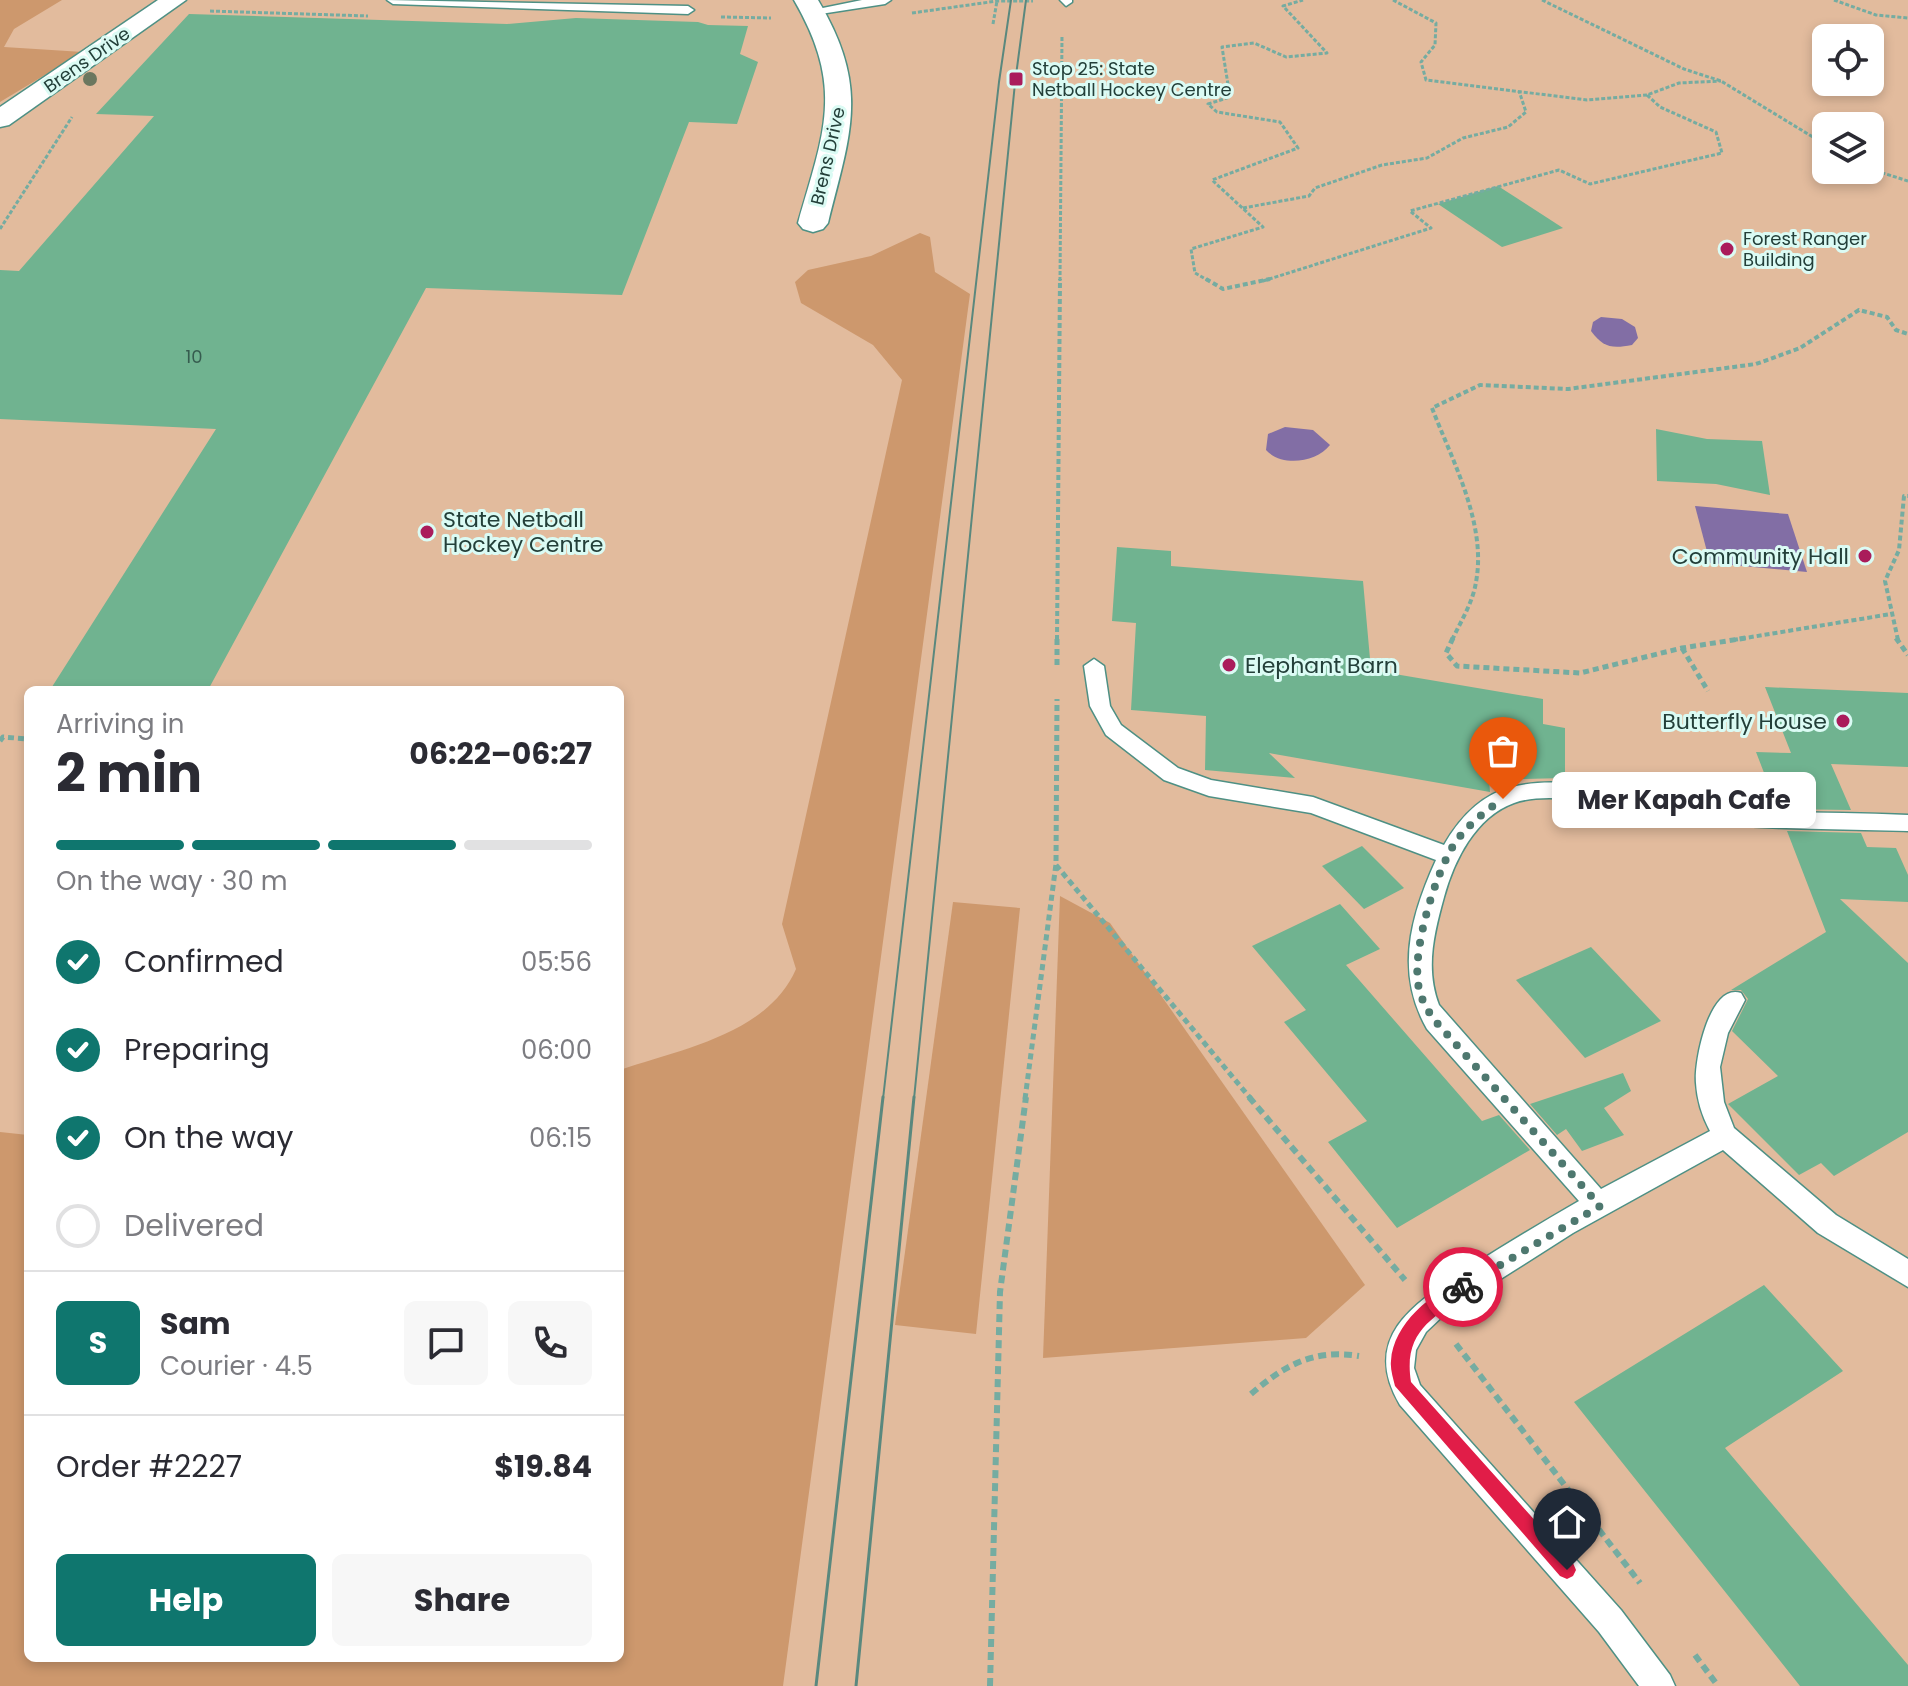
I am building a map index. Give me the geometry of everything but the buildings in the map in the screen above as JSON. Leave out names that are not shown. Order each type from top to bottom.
[{"type":"street","name":"Brens Drive","points":[[0,119],[174,0]]},
{"type":"street","name":"Brens Drive","points":[[810,6],[835,53],[841,92],[840,115],[813,223]]},
{"type":"lane","points":[[393,0],[688,10]]},
{"type":"lane","points":[[810,6],[885,0]]},
{"type":"lane","points":[[1094,666],[1100,706],[1113,730],[1171,774],[1209,788],[1313,805],[1448,856]]},
{"type":"lane","points":[[1600,1206],[1436,1022],[1423,1001],[1418,980],[1420,954],[1432,897],[1448,856],[1459,838],[1483,813],[1503,799],[1525,792],[1584,795],[1702,814],[1908,823]]},
{"type":"lane","points":[[1733,1000],[1717,1026],[1707,1068],[1708,1095],[1725,1136],[1827,1224],[1908,1274]]},
{"type":"lane","points":[[1659,1686],[1610,1621],[1410,1395],[1398,1368],[1404,1341],[1430,1309],[1493,1267],[1725,1136]]},
{"type":"path","points":[[1303,0],[1283,6],[1327,53],[1286,57],[1254,43],[1222,47],[1230,97],[1208,104],[1217,112],[1280,122],[1298,148],[1212,180],[1263,227],[1191,249],[1195,273],[1223,289],[1254,284],[1431,228],[1410,211],[1544,174],[1559,170],[1590,184],[1722,153],[1716,132],[1660,107],[1647,95]]},
{"type":"path","points":[[1393,0],[1436,23],[1435,45],[1421,62],[1426,80],[1587,100],[1647,95],[1679,83],[1721,81]]},
{"type":"path","points":[[1542,0],[1684,69],[1721,81],[1812,136]]},
{"type":"path","points":[[1834,0],[1876,15],[1908,18]]},
{"type":"path","points":[[993,24],[997,1]]},
{"type":"path","points":[[1057,673],[1062,36],[1066,1]]},
{"type":"path","points":[[1243,208],[1309,196],[1315,188],[1382,165],[1427,158],[1463,138],[1508,127],[1526,112],[1519,91]]},
{"type":"path","points":[[1884,173],[1908,181]]},
{"type":"path","points":[[1891,614],[1682,648],[1580,673],[1457,666],[1446,653],[1477,583],[1479,559],[1464,491],[1432,408],[1480,385],[1568,389],[1756,364],[1800,348],[1859,310],[1887,317],[1896,330],[1908,334]]},
{"type":"path","points":[[1908,496],[1904,496],[1899,550],[1885,581],[1896,637],[1908,655]]},
{"type":"path","points":[[1682,648],[1708,691]]},
{"type":"path","points":[[990,1686],[1000,1292],[1056,864],[1057,689]]},
{"type":"path","points":[[0,741],[3,737],[24,739]]},
{"type":"path","points":[[1056,864],[1099,920],[1430,1309],[1642,1586]]},
{"type":"path","points":[[1251,1394],[1283,1369],[1318,1352],[1348,1353],[1398,1368]]},
{"type":"path","points":[[1690,1648],[1718,1686]]},
{"type":"shaded area","points":[[0,0],[1908,0],[1908,1686],[0,1686]]},
{"type":"shaded area","points":[[0,0],[62,0],[14,29],[4,47],[83,52],[0,102]]},
{"type":"shaded area","points":[[920,233],[930,237],[935,272],[970,294],[783,1686],[0,1686],[0,1132],[24,1135],[24,1662],[624,1662],[624,1069],[695,1046],[744,1024],[783,991],[796,969],[782,924],[902,380],[873,345],[801,303],[795,282],[808,270],[871,256]]},
{"type":"shaded area","points":[[1601,317],[1622,319],[1635,327],[1638,338],[1632,345],[1613,347],[1604,344],[1591,331],[1593,322]]},
{"type":"shaded area","points":[[1285,427],[1313,430],[1330,445],[1308,459],[1280,459],[1266,450],[1268,434]]},
{"type":"shaded area","points":[[1695,506],[1788,514],[1807,572],[1710,563]]},
{"type":"shaded area","points":[[1060,896],[1110,923],[1365,1285],[1306,1338],[1043,1358]]},
{"type":"shaded area","points":[[953,902],[1020,908],[976,1334],[895,1325]]},
{"type":"tram line","points":[[883,1099],[999,82],[1011,0]]},
{"type":"tram line","points":[[914,1099],[1015,83],[1026,0]]},
{"type":"tram line","points":[[816,1686],[883,1097]]},
{"type":"tram line","points":[[856,1686],[914,1097]]},
{"type":"way so far","points":[[1463,1287],[1600,1206],[1436,1022],[1420,992],[1418,967],[1425,925],[1448,856],[1459,838],[1483,813],[1503,799]]},
{"type":"place","name":"Stop 25: State Netball Hockey Centre","points":[[1016,79]]},
{"type":"place","name":"Forest Ranger Building","points":[[1727,249]]},
{"type":"place","name":"State Netball Hockey Centre","points":[[427,532]]},
{"type":"place","name":"Community Hall","points":[[1865,556]]},
{"type":"place","name":"Elephant Barn","points":[[1229,665]]},
{"type":"place","name":"Butterfly House","points":[[1843,721]]},
{"type":"place","name":"Mer Kapah Cafe","points":[[1503,799]]},
{"type":"route","points":[[1463,1287],[1421,1316],[1409,1332],[1398,1368],[1403,1386],[1567,1570]]}]
